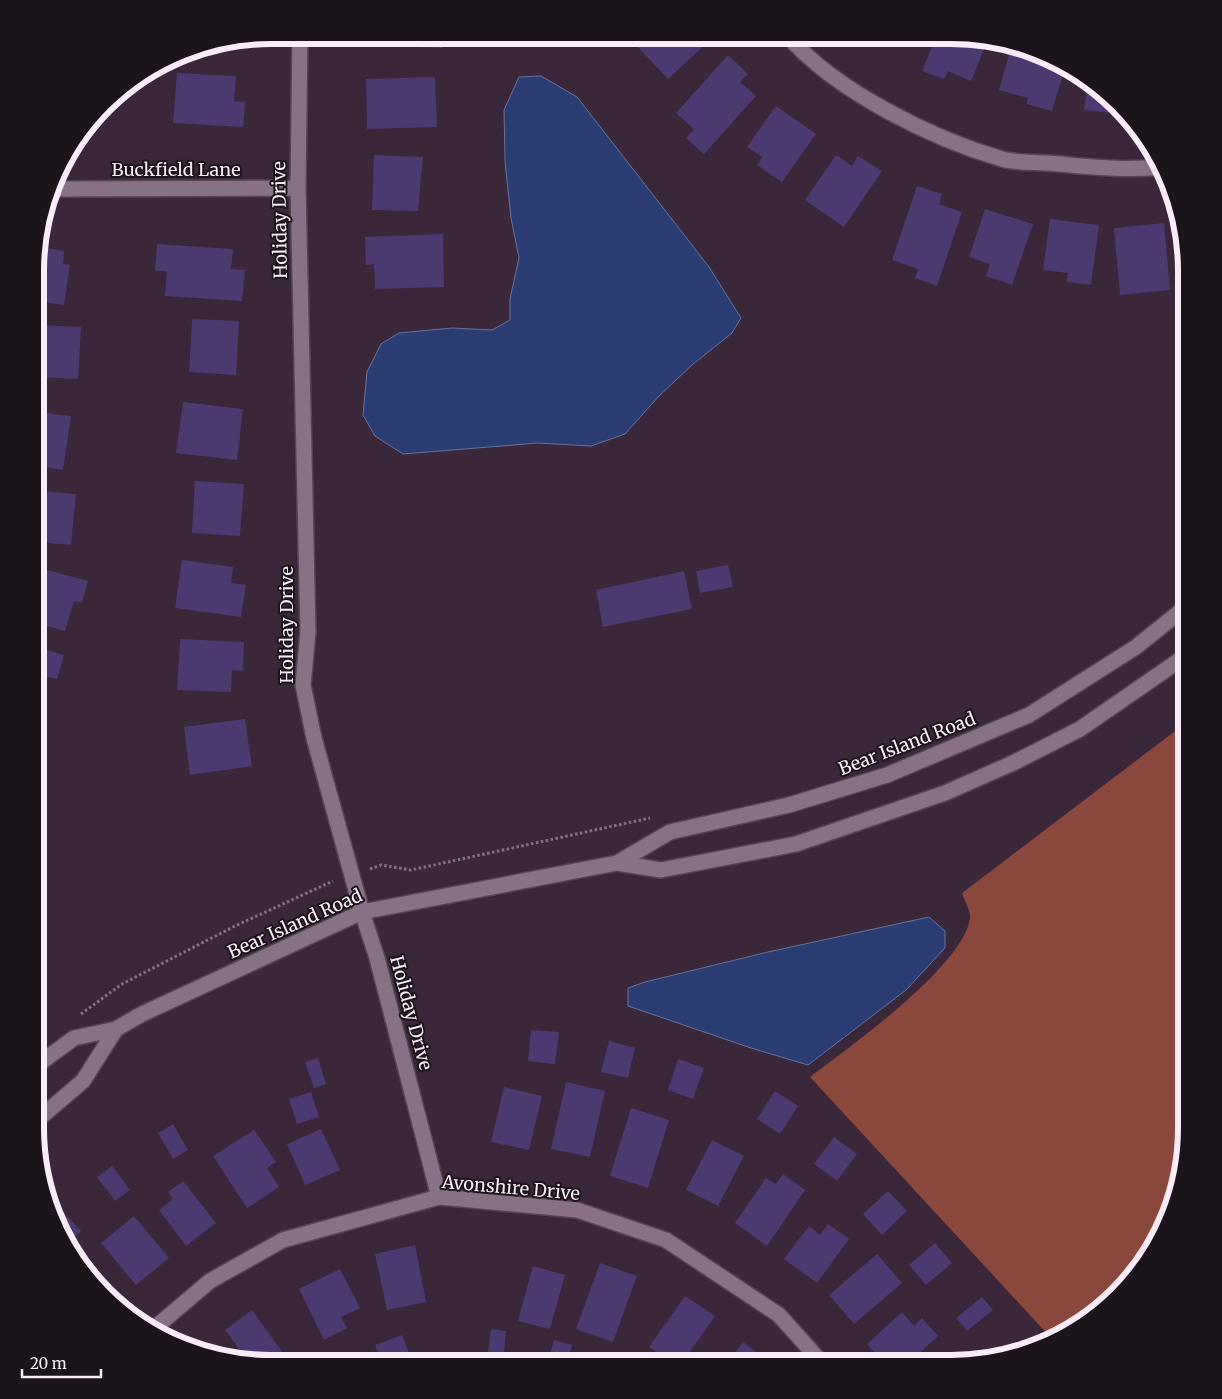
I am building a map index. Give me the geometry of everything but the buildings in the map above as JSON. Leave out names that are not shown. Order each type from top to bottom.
[{"type":"street","name":"Holiday Drive","points":[[300,44],[298,188],[308,632],[303,686],[314,738],[362,912],[377,958],[440,1197]]},
{"type":"street","points":[[794,44],[801,52],[859,95],[939,136],[1004,160],[1129,170],[1154,168]]},
{"type":"street","name":"Buckfield Lane","points":[[59,189],[298,188]]},
{"type":"street","name":"Bear Island Road","points":[[44,1060],[74,1038],[116,1029],[142,1014],[362,912],[617,863],[670,832],[789,805],[888,775],[1029,715],[1136,648],[1178,613]]},
{"type":"street","name":"Bear Island Road","points":[[617,863],[661,870],[796,844],[917,803],[1013,763],[1080,729],[1178,660]]},
{"type":"street","name":"Bear Island Road","points":[[44,1114],[83,1080],[116,1029]]},
{"type":"street","name":"Avonshire Drive","points":[[158,1325],[210,1281],[283,1240],[440,1197],[577,1210],[666,1240],[779,1315],[814,1355]]},
{"type":"path","points":[[75,1018],[130,979],[321,885],[381,865],[411,870],[659,816]]},
{"type":"shaded area","points":[[1178,729],[1178,1143],[1171,1187],[1161,1215],[1148,1242],[1122,1278],[1101,1299],[1065,1325],[1047,1334],[810,1077],[902,1004],[948,959],[963,937],[970,918],[962,893]]},
{"type":"water","points":[[541,76],[577,97],[709,267],[741,318],[732,333],[692,365],[659,396],[625,434],[591,446],[538,443],[403,454],[375,436],[363,415],[367,372],[381,344],[399,333],[452,328],[492,330],[510,320],[510,299],[519,258],[511,218],[505,161],[504,110],[519,77]]},
{"type":"water","points":[[929,917],[945,931],[945,948],[906,990],[808,1065],[751,1048],[628,1006],[628,988],[645,982],[768,952]]}]
